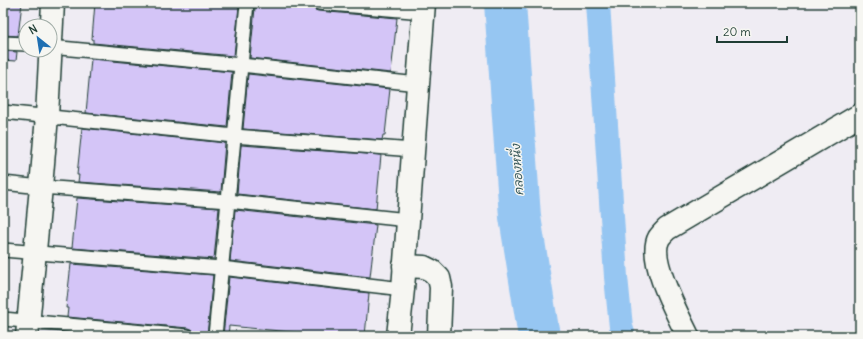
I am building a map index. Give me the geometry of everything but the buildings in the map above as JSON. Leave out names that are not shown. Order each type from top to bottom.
[{"type":"street","points":[[52,18],[53,3]]},
{"type":"street","points":[[398,336],[403,289],[424,7]]},
{"type":"street","points":[[27,329],[41,187],[50,58]]},
{"type":"street","points":[[688,336],[663,281],[658,266],[656,251],[658,238],[667,229],[860,115]]},
{"type":"street","points":[[404,266],[424,267],[432,271],[439,278],[441,288],[439,336]]},
{"type":"lane","points":[[215,336],[247,3]]},
{"type":"lane","points":[[320,3],[424,7]]},
{"type":"lane","points":[[3,42],[18,43]]},
{"type":"lane","points":[[58,48],[418,84]]},
{"type":"lane","points":[[3,112],[234,136],[413,150]]},
{"type":"lane","points":[[3,183],[228,201],[408,220]]},
{"type":"lane","points":[[3,250],[221,268],[403,289]]},
{"type":"lane","points":[[3,319],[27,329],[187,336]]},
{"type":"waterway","name":"คลองหนึ่ง","points":[[505,3],[520,217],[539,336]]},
{"type":"waterway","points":[[598,3],[616,277],[621,327],[624,336]]}]
